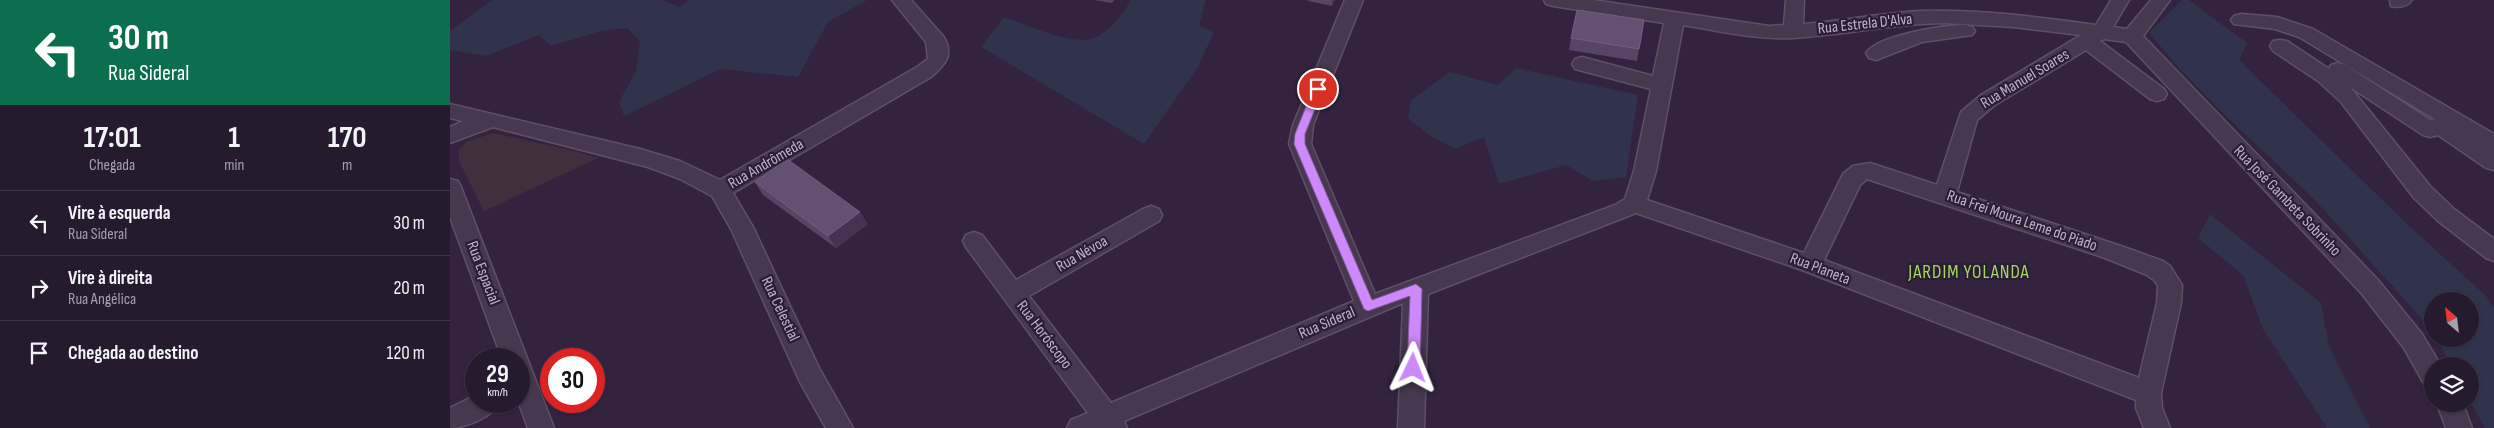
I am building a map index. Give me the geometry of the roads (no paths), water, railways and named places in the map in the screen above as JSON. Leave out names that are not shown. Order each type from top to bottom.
[{"type":"street","name":"Rua Andrômeda","points":[[450,112],[499,120],[660,161],[693,174],[720,190],[924,72],[938,61],[936,41],[901,0]]},
{"type":"street","points":[[1354,0],[1303,125],[1300,144],[1368,306]]},
{"type":"street","name":"Rua Estrela D'Alva","points":[[1553,0],[1665,12],[1741,30],[1793,32],[1873,21],[1943,17],[2058,27],[2094,37],[2132,36]]},
{"type":"street","points":[[1793,32],[1795,0]]},
{"type":"street","points":[[2120,0],[2094,37],[2157,94]]},
{"type":"street","points":[[2132,36],[2147,20],[2161,0]]},
{"type":"street","points":[[1634,204],[1645,171],[1661,85],[1665,12]]},
{"type":"street","points":[[2241,20],[2277,23],[2292,28],[2339,69],[2430,130],[2438,125],[2494,162]]},
{"type":"street","points":[[1876,53],[1912,37],[1928,34],[1957,31],[2038,32],[2058,27]]},
{"type":"street","name":"Rua José Gambeta Sobrinho","points":[[2132,36],[2264,178],[2370,287],[2413,341],[2424,360]]},
{"type":"street","name":"Rua Manuel Soares","points":[[1945,195],[1968,117],[1988,100],[2094,37]]},
{"type":"street","points":[[2280,46],[2339,69],[2494,144]]},
{"type":"street","points":[[1582,64],[1661,85]]},
{"type":"street","points":[[2339,69],[2363,114],[2400,166],[2422,192],[2446,216],[2494,252]]},
{"type":"street","points":[[450,136],[471,126],[499,120]]},
{"type":"street","name":"Rua Frei Moura Leme do Piado","points":[[1810,264],[1851,180],[1861,172],[1881,174],[2113,252],[2155,268],[2162,273],[2170,285],[2169,303],[2148,393]]},
{"type":"street","name":"Rua Espacial","points":[[450,187],[511,348]]},
{"type":"street","name":"Rua Celestial","points":[[720,190],[742,227],[809,374],[840,428]]},
{"type":"street","name":"Rua Sideral","points":[[1080,428],[1109,423],[1368,306],[1623,211],[1634,204]]},
{"type":"street","name":"Rua Planeta","points":[[1634,204],[1810,264],[2148,393]]},
{"type":"street","name":"Rua Névoa","points":[[1013,293],[1151,215]]},
{"type":"street","name":"Rua Horóscopo","points":[[974,242],[1109,423]]},
{"type":"street","points":[[1411,428],[1416,289]]},
{"type":"street","points":[[2148,393],[2149,408],[2156,428]]},
{"type":"street","points":[[530,402],[541,428]]},
{"type":"street","points":[[2453,412],[2459,428]]},
{"type":"street","points":[[450,421],[465,413]]},
{"type":"district","name":"JARDIM YOLANDA","points":[[1969,272]]}]
